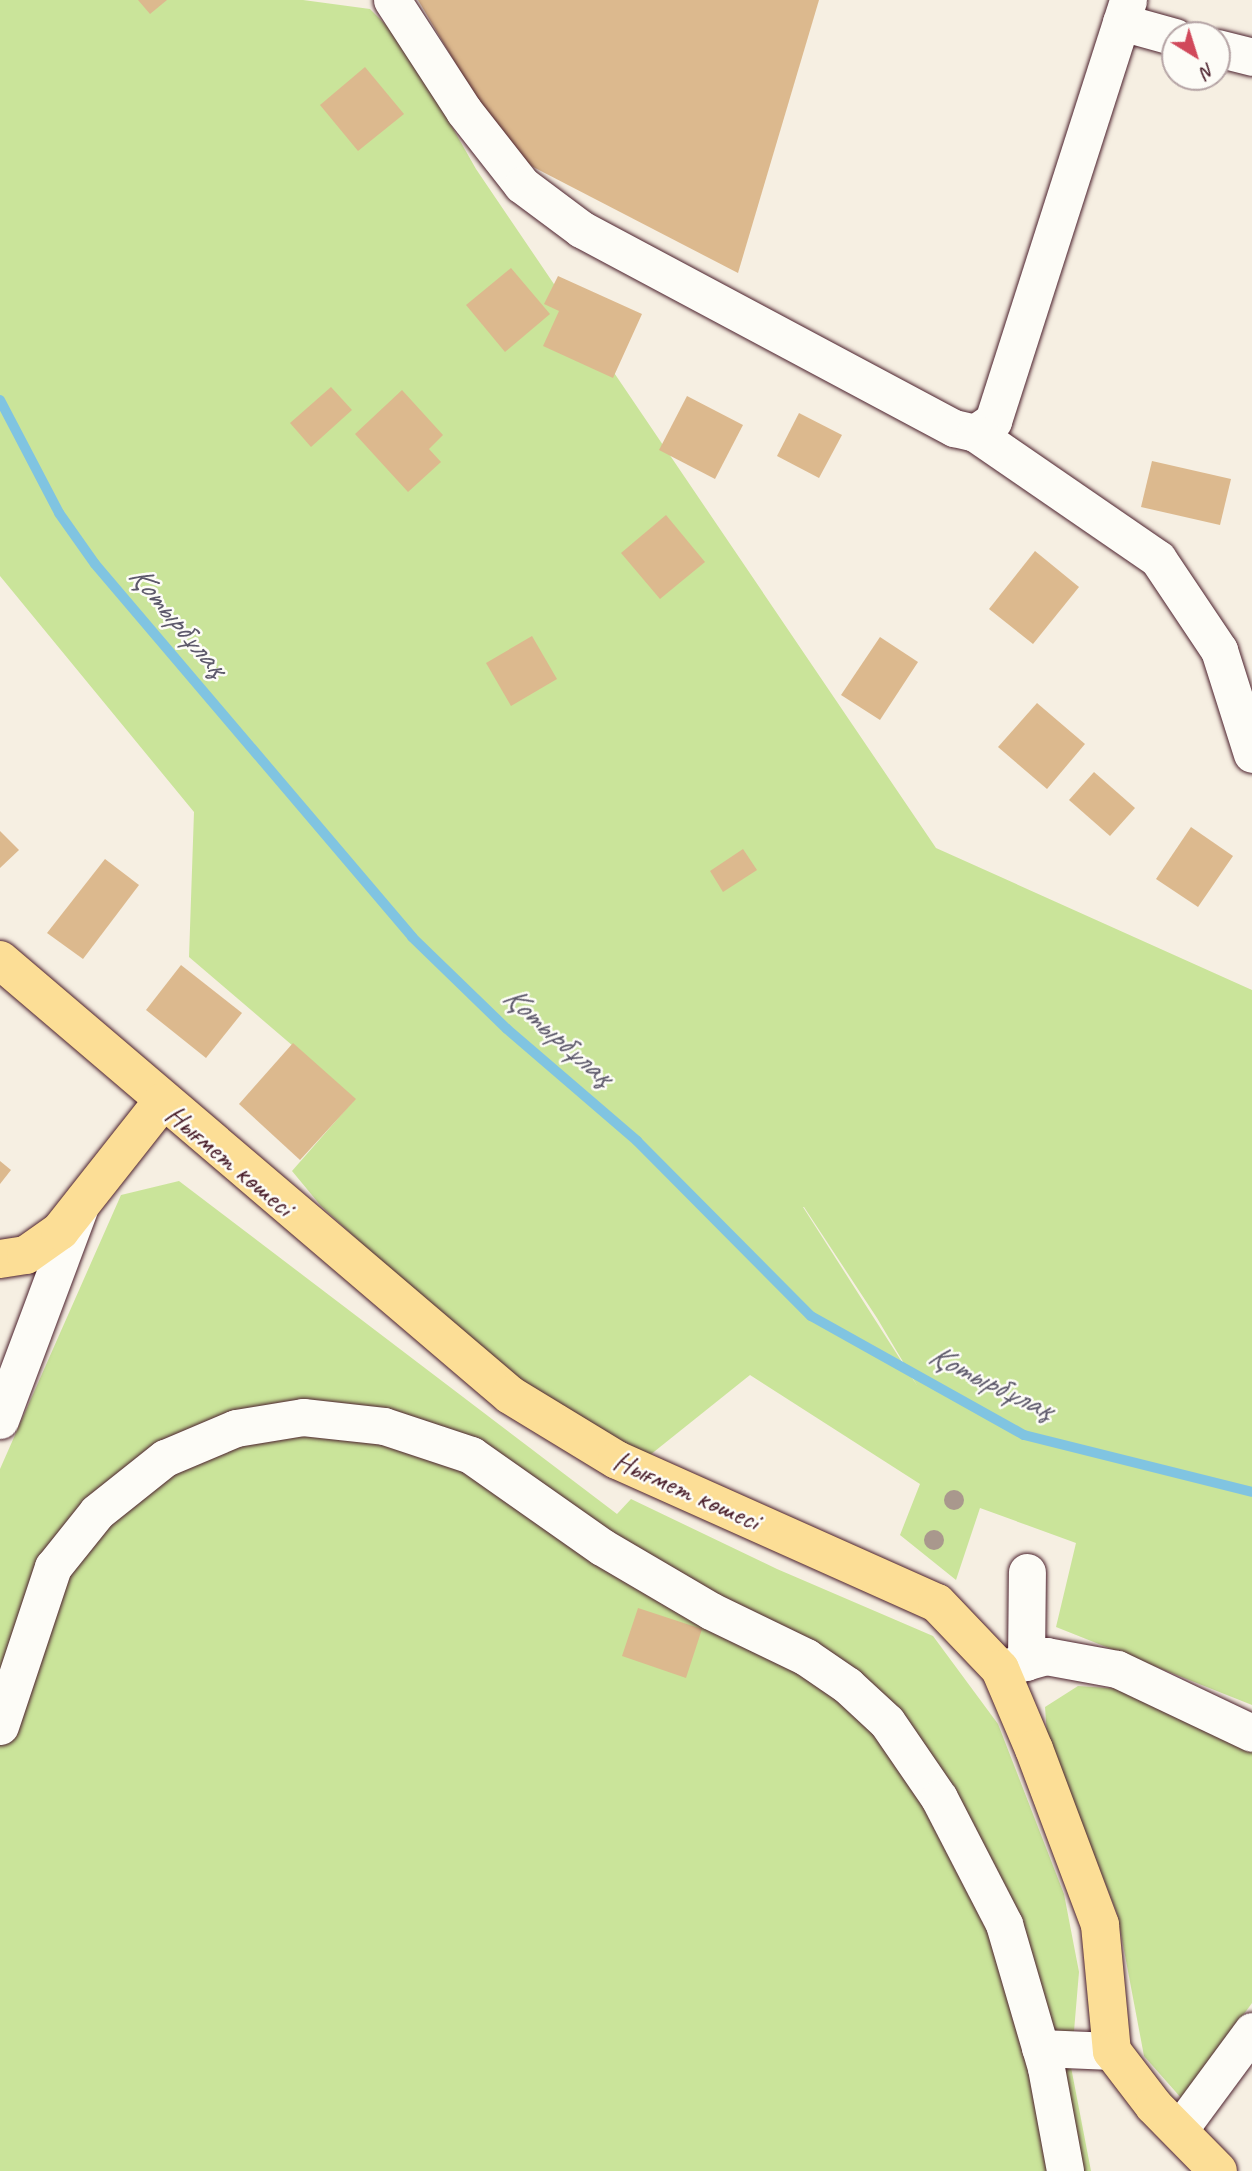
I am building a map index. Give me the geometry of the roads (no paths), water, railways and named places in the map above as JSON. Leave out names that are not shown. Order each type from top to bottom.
[{"type":"main road","name":"Нығмет көшесі","points":[[0,960],[162,1102],[510,1395],[617,1460],[937,1602],[1013,1665],[1100,1925],[1112,2051]]},
{"type":"main road","points":[[0,1259],[26,1255],[44,1245],[79,1209],[162,1102]]},
{"type":"main road","points":[[1112,2051],[1218,2171]]},
{"type":"street","points":[[392,0],[464,111],[522,185],[581,229],[954,428],[975,433],[1158,559],[1219,650],[1252,754]]},
{"type":"street","points":[[975,433],[993,421],[1124,11],[1161,30]]},
{"type":"street","points":[[1231,52],[1252,57]]},
{"type":"street","points":[[0,1420],[79,1209]]},
{"type":"street","points":[[0,1726],[53,1567],[97,1512],[166,1458],[236,1428],[303,1417],[384,1426],[471,1455],[602,1547],[711,1611],[806,1657],[847,1685],[887,1722],[939,1798],[1004,1924],[1040,2048],[1065,2171]]},
{"type":"street","points":[[1027,1572],[1013,1665],[1046,1656],[1118,1669],[1252,1732]]},
{"type":"street","points":[[1179,2130],[1252,2031]]},
{"type":"street","points":[[1040,2048],[1112,2051]]},
{"type":"waterway","name":"Қотырбұлақ","points":[[0,400],[59,513],[95,564],[412,937],[507,1029],[637,1141],[811,1316],[1024,1435],[1252,1492]]}]
